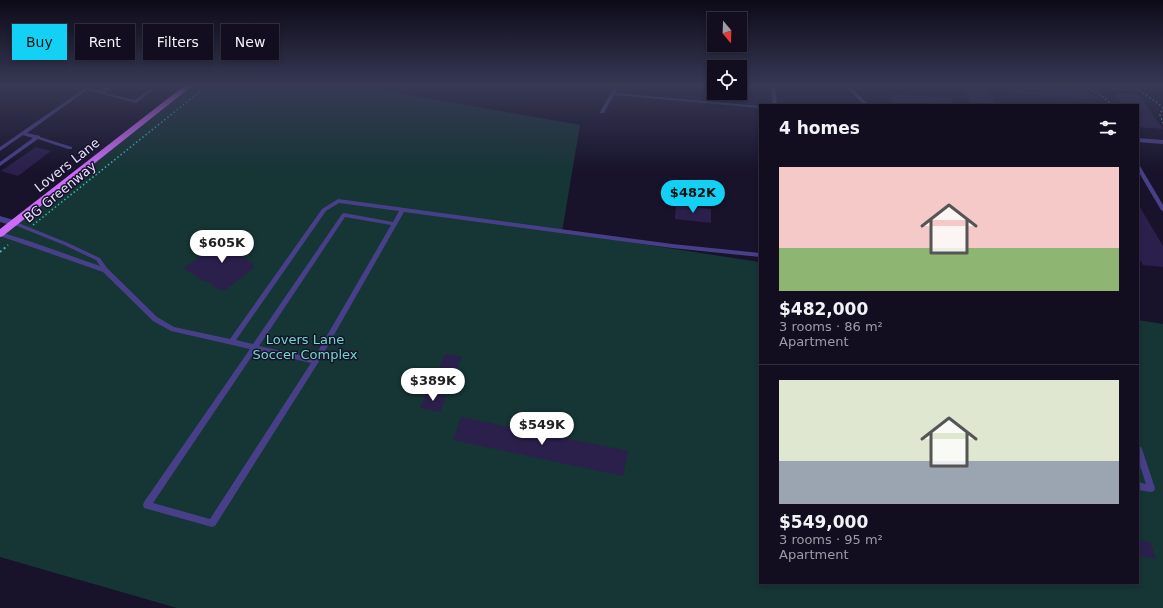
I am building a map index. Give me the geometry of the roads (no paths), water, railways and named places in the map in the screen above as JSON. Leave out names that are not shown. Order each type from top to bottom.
[{"type":"main road","name":"Lovers Lane","points":[[0,234],[153,114]]},
{"type":"street","points":[[0,219],[14,223]]},
{"type":"lane","points":[[0,148],[50,114]]},
{"type":"lane","points":[[22,133],[70,148]]},
{"type":"lane","points":[[0,164],[38,137]]},
{"type":"lane","points":[[1139,140],[1163,142]]},
{"type":"lane","points":[[1139,169],[1163,209]]},
{"type":"lane","points":[[231,342],[324,210],[338,201],[672,246],[759,255]]},
{"type":"lane","points":[[394,224],[344,215],[147,505],[212,523],[316,361],[402,210]]},
{"type":"lane","points":[[14,223],[98,259],[106,270],[155,319],[173,329],[316,361]]},
{"type":"lane","points":[[0,234],[87,265],[106,270]]},
{"type":"lane","points":[[1139,452],[1151,488],[1139,486]]},
{"type":"park label","name":"Lovers Lane Soccer Complex","points":[[305,346]]}]
